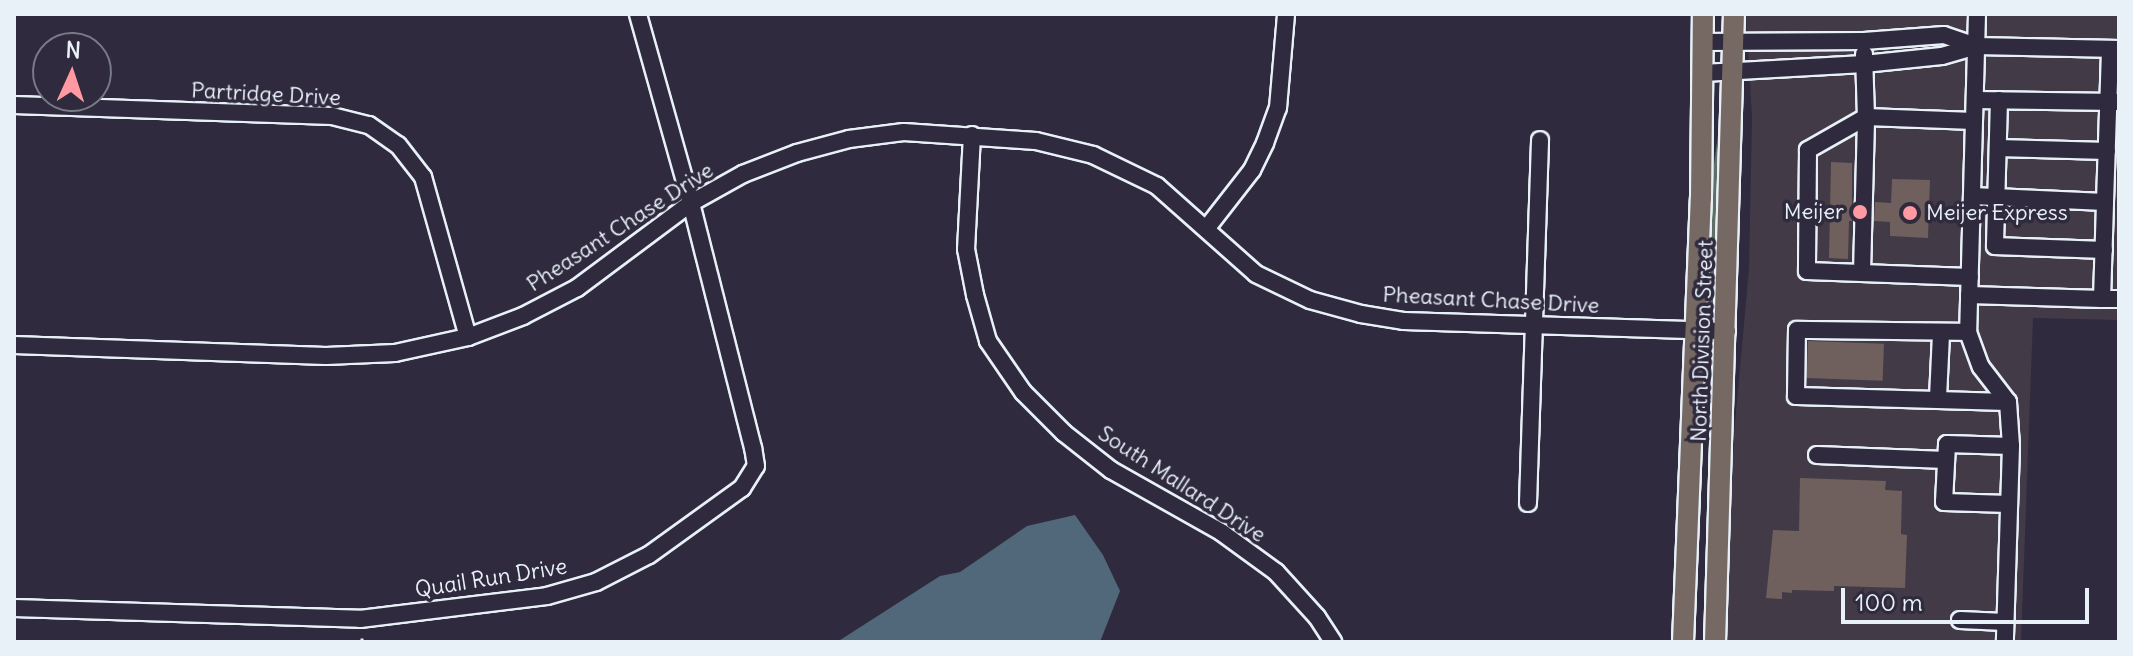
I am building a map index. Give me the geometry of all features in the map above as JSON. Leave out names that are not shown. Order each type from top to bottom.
[{"type":"main road","name":"North Division Street","points":[[1683,642],[1696,330],[1703,14]]},
{"type":"main road","name":"North Division Street","points":[[1715,642],[1735,73],[1734,14]]},
{"type":"street","name":"Quail Run Drive","points":[[14,608],[312,619],[388,617],[547,596],[596,582],[649,555],[742,488],[756,466],[691,203],[638,14]]},
{"type":"street","points":[[1206,229],[1252,170],[1265,143],[1278,108],[1286,14]]},
{"type":"street","points":[[1977,14],[1968,332],[1981,367],[2008,402],[2011,446],[2005,642]]},
{"type":"street","points":[[1703,42],[1864,41],[1944,35],[1976,46]]},
{"type":"street","points":[[1862,273],[1866,117],[1864,41]]},
{"type":"street","points":[[1703,73],[1864,64],[1942,56],[1976,46],[2114,49],[2115,101],[2107,151],[2104,250],[2111,299],[1969,295]]},
{"type":"street","points":[[1975,100],[2115,101]]},
{"type":"street","points":[[1999,100],[1995,246],[2104,250]]},
{"type":"street","name":"Partridge Drive","points":[[14,105],[332,116],[369,125],[398,145],[423,177],[468,337]]},
{"type":"street","points":[[1970,277],[1807,271],[1808,150],[1866,117],[1974,121]]},
{"type":"street","name":"Pheasant Chase Drive","points":[[14,345],[326,356],[395,353],[468,337],[523,316],[577,288],[691,203],[743,174],[797,153],[849,139],[904,132],[1036,141],[1093,155],[1157,186],[1256,274],[1310,300],[1348,311],[1404,321],[1727,331]]},
{"type":"street","name":"South Mallard Drive","points":[[972,135],[966,249],[975,295],[988,341],[1023,392],[1064,433],[1111,470],[1221,532],[1276,572],[1317,617],[1333,642]]},
{"type":"street","points":[[1528,503],[1540,140]]},
{"type":"street","points":[[1998,148],[2107,151]]},
{"type":"street","points":[[1972,196],[2105,202]]},
{"type":"street","points":[[1968,332],[1797,330],[1796,396],[2008,402]]},
{"type":"street","points":[[1938,398],[1941,334]]},
{"type":"street","points":[[2009,504],[1944,502],[1947,444],[2011,446]]},
{"type":"street","points":[[1817,455],[1946,460]]},
{"type":"street","points":[[1960,620],[2005,622]]},
{"type":"shaded area","points":[[1746,14],[2119,14],[2119,320],[2033,318],[2021,642],[1725,642],[1734,433],[1749,269],[1752,118]]},
{"type":"green space","points":[[1721,112],[1714,304],[1707,303],[1710,194]]},
{"type":"water","points":[[1075,515],[1103,555],[1120,591],[1100,642],[837,642],[940,576],[960,572],[1027,526]]},
{"type":"building","name":"Meijer","points":[[1831,162],[1852,163],[1852,221],[1849,221],[1848,259],[1829,258]]},
{"type":"building","name":"Meijer Express","points":[[1892,179],[1930,180],[1928,238],[1890,236],[1890,222],[1874,221],[1875,202],[1891,203]]},
{"type":"building","points":[[1808,341],[1884,344],[1883,381],[1807,378]]},
{"type":"building","points":[[1800,478],[1886,481],[1885,490],[1902,491],[1901,534],[1907,535],[1905,588],[1834,586],[1834,591],[1792,590],[1792,593],[1782,592],[1782,599],[1766,598],[1773,530],[1799,531]]},
{"type":"place","name":"Meijer","points":[[1860,212]]},
{"type":"place","name":"Meijer Express","points":[[1910,213]]}]
